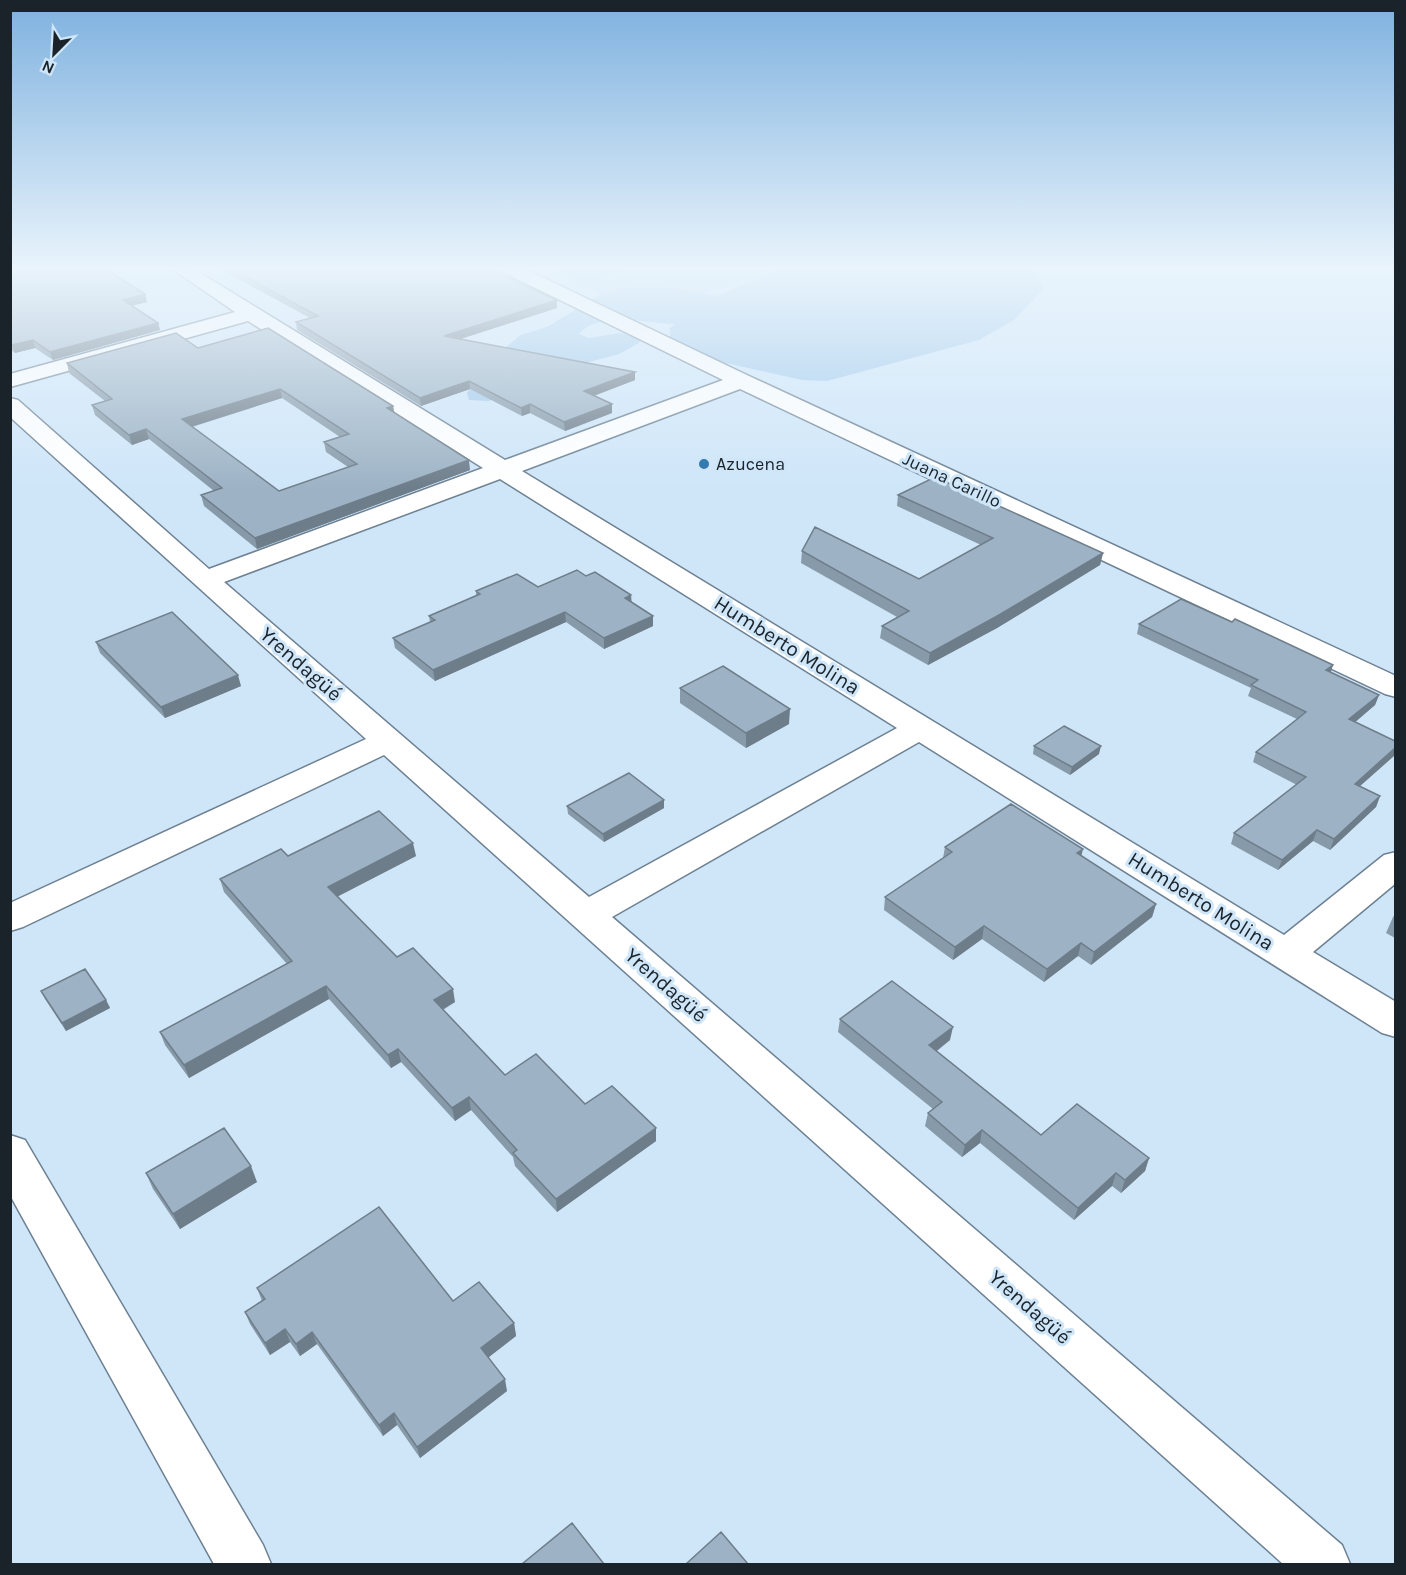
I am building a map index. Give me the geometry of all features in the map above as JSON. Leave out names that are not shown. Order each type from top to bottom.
[{"type":"street","points":[[10,381],[151,342]]},
{"type":"street","name":"Humberto Molina","points":[[295,342],[1395,1022]]},
{"type":"street","name":"Juana Carillo","points":[[660,342],[1395,688]]},
{"type":"street","points":[[205,580],[741,381]]},
{"type":"street","name":"Yrendagüé","points":[[10,405],[1316,1562]]},
{"type":"street","points":[[586,915],[920,728]]},
{"type":"street","points":[[10,918],[388,741]]},
{"type":"street","points":[[1286,954],[1395,864]]},
{"type":"street","points":[[10,1153],[244,1564]]},
{"type":"shaded area","points":[[513,342],[640,342],[619,354],[574,366],[521,392],[488,401],[469,400],[467,393],[482,373],[515,357],[506,347]]},
{"type":"shaded area","points":[[678,342],[973,342],[827,381],[802,380],[712,360]]},
{"type":"building","points":[[10,342],[27,342],[12,345]]},
{"type":"building","points":[[35,342],[89,342],[50,352]]},
{"type":"building","points":[[145,342],[188,342],[198,348],[221,342],[290,342],[393,406],[387,408],[469,460],[255,538],[201,495],[222,488],[146,429],[129,435],[92,405],[112,399],[67,363]],"holes":[[[280,389],[349,434],[324,442],[357,464],[279,491],[182,419]]]},
{"type":"building","points":[[328,342],[473,342],[635,372],[584,391],[612,404],[564,422],[530,404],[521,408],[469,381],[420,398]]},
{"type":"building","points":[[935,477],[1103,553],[930,653],[882,626],[909,611],[802,551],[815,527],[919,579],[993,538],[898,495]]},
{"type":"building","points":[[577,570],[586,576],[595,572],[631,595],[625,598],[653,616],[604,638],[565,612],[433,670],[393,638],[435,620],[429,616],[480,594],[476,591],[517,574],[538,587]]},
{"type":"building","points":[[1181,599],[1232,622],[1235,619],[1333,665],[1326,670],[1379,695],[1349,719],[1395,741],[1395,748],[1355,784],[1380,796],[1334,839],[1317,830],[1282,860],[1234,833],[1306,777],[1256,752],[1306,712],[1251,685],[1258,680],[1139,624]]},
{"type":"building","points":[[172,612],[238,675],[161,707],[96,642]]},
{"type":"building","points":[[723,666],[790,709],[746,733],[680,688]]},
{"type":"building","points":[[1064,726],[1101,746],[1072,767],[1034,746]]},
{"type":"building","points":[[629,773],[664,800],[603,834],[567,806]]},
{"type":"building","points":[[1011,804],[1083,849],[1077,853],[1156,904],[1094,952],[1081,943],[1047,969],[984,926],[955,947],[885,897],[952,852],[945,847]]},
{"type":"building","points":[[379,811],[413,843],[328,887],[397,957],[413,948],[453,989],[434,1000],[505,1075],[536,1054],[585,1104],[612,1086],[656,1128],[556,1199],[513,1153],[517,1150],[469,1097],[452,1108],[398,1049],[388,1055],[326,986],[184,1065],[160,1032],[292,961],[220,879],[281,849],[288,856]]},
{"type":"building","points":[[85,969],[106,1000],[62,1023],[41,991]]},
{"type":"building","points":[[892,981],[953,1027],[929,1045],[1041,1135],[1077,1104],[1149,1158],[1125,1180],[1116,1173],[1078,1208],[982,1130],[965,1145],[928,1113],[942,1102],[840,1019]]},
{"type":"building","points":[[224,1128],[251,1166],[173,1214],[146,1173]]},
{"type":"building","points":[[379,1207],[453,1301],[479,1282],[514,1323],[481,1348],[505,1379],[417,1447],[394,1413],[379,1425],[312,1332],[296,1344],[285,1329],[265,1343],[245,1312],[265,1299],[257,1288]]},
{"type":"building","points":[[572,1523],[604,1564],[522,1564]]},
{"type":"building","points":[[721,1532],[748,1564],[686,1564]]},
{"type":"place","name":"Azucena","points":[[704,464]]}]
